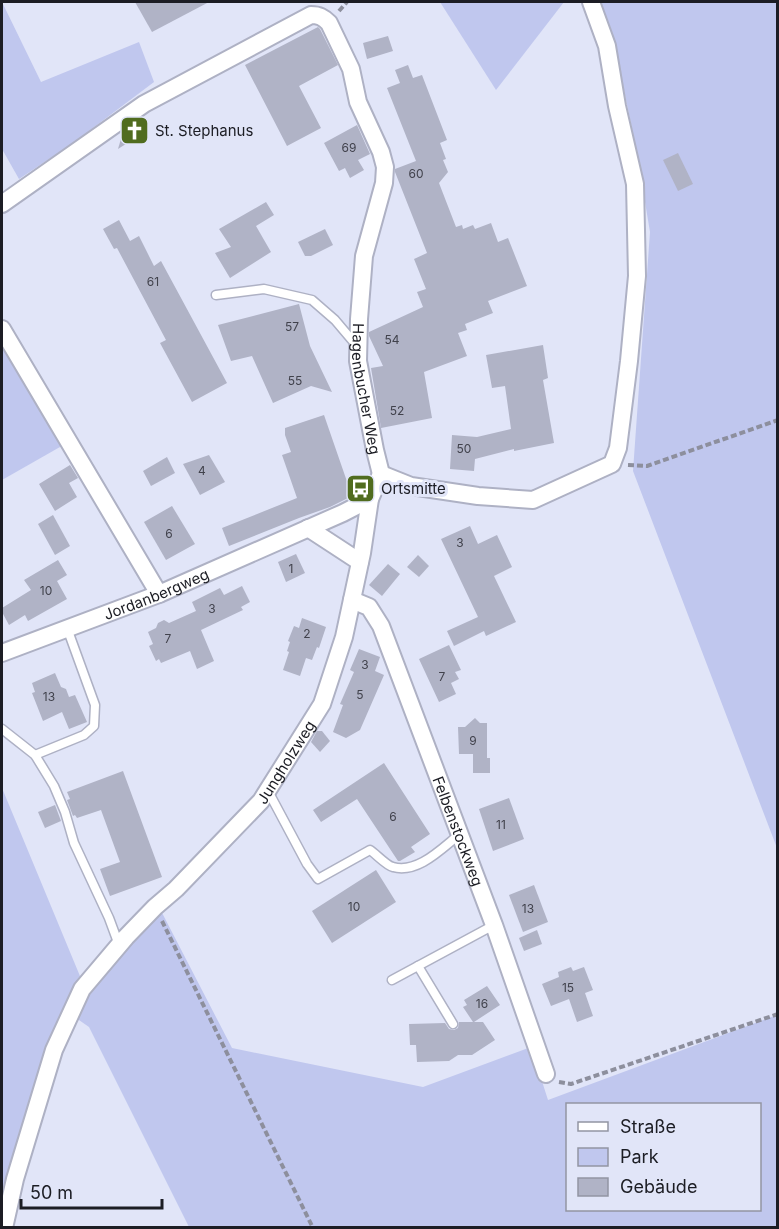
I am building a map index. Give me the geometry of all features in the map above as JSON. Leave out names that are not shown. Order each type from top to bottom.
[{"type":"street","points":[[591,2],[607,46],[617,106],[635,183],[637,276],[618,447],[612,464]]},
{"type":"street","name":"Hagenbucher Weg","points":[[2,204],[144,104],[310,15],[324,17],[351,69],[358,102],[381,152],[385,167],[384,183],[364,256],[358,348],[358,361],[381,474],[411,486],[478,496],[533,500],[612,464]]},
{"type":"street","points":[[2,329],[159,594]]},
{"type":"street","name":"Jungholzweg","points":[[4,1227],[15,1179],[54,1050],[82,989],[119,945],[261,801],[322,704],[344,637],[360,562],[370,499],[381,474]]},
{"type":"street","name":"Jordanbergweg","points":[[2,653],[159,594],[370,499]]},
{"type":"street","points":[[308,528],[360,562]]},
{"type":"street","name":"Felbenstockweg","points":[[352,600],[369,607],[381,626],[494,925],[546,1074]]},
{"type":"lane","points":[[216,295],[264,289],[312,300],[335,320],[358,348]]},
{"type":"lane","points":[[34,755],[84,735],[94,726],[95,705],[67,628]]},
{"type":"lane","points":[[2,729],[34,755],[54,786],[74,843],[119,945]]},
{"type":"lane","points":[[267,791],[307,864],[318,879],[370,850],[392,867],[414,867],[460,834]]},
{"type":"lane","points":[[392,980],[494,925]]},
{"type":"lane","points":[[418,966],[453,1024]]},
{"type":"path","points":[[612,464],[647,466],[777,420]]},
{"type":"path","points":[[155,908],[313,1227]]},
{"type":"path","points":[[546,1074],[558,1082],[571,1084],[777,1014]]},
{"type":"green space","points":[[2,2],[41,82],[139,42],[154,82],[73,143],[19,179],[2,149]]},
{"type":"green space","points":[[440,2],[564,2],[496,90]]},
{"type":"green space","points":[[598,2],[777,2],[777,848],[633,471],[650,232],[636,148],[614,42]]},
{"type":"green space","points":[[2,330],[67,443],[2,480]]},
{"type":"green space","points":[[2,788],[87,993],[159,907],[232,1048],[423,1087],[531,1047],[548,1100],[777,1015],[777,1227],[189,1227],[89,1027],[66,1011],[27,1108],[2,1208]]},
{"type":"building","points":[[135,2],[209,2],[152,32]]},
{"type":"building","points":[[318,27],[338,65],[299,86],[321,128],[287,146],[245,65]]},
{"type":"building","points":[[388,36],[393,51],[367,59],[363,43]]},
{"type":"building","points":[[408,65],[413,78],[422,75],[447,140],[440,143],[448,172],[439,183],[456,227],[462,225],[463,229],[473,225],[475,229],[491,223],[498,242],[508,238],[527,286],[488,301],[493,313],[465,324],[467,330],[458,333],[467,356],[424,372],[432,418],[381,428],[371,368],[383,366],[369,332],[423,307],[417,292],[426,289],[414,259],[427,253],[395,172],[395,169],[416,161],[387,88],[400,83],[395,70]]},
{"type":"building","name":"St. Stephanus","points":[[139,120],[146,131],[118,149],[123,132]]},
{"type":"building","points":[[357,125],[370,154],[358,160],[364,170],[350,178],[345,168],[339,171],[324,143]]},
{"type":"building","points":[[678,153],[693,184],[678,191],[663,160]]},
{"type":"building","points":[[266,202],[274,215],[256,226],[271,252],[230,278],[215,253],[231,247],[219,229]]},
{"type":"building","points":[[119,220],[130,241],[139,236],[154,266],[161,261],[227,383],[192,402],[160,343],[166,340],[117,248],[114,249],[103,229]]},
{"type":"building","points":[[325,229],[333,245],[311,256],[305,256],[298,242]]},
{"type":"building","points":[[299,304],[310,346],[332,392],[311,386],[273,403],[252,356],[231,361],[218,325]]},
{"type":"building","points":[[543,345],[548,378],[543,380],[554,443],[514,451],[514,449],[475,459],[474,471],[450,469],[452,435],[477,437],[511,429],[505,386],[492,388],[486,355]]},
{"type":"building","points":[[324,415],[352,496],[330,507],[229,546],[222,528],[297,498],[282,455],[291,452],[285,428]]},
{"type":"building","points":[[209,455],[225,482],[200,495],[183,464]]},
{"type":"building","points":[[167,457],[175,473],[151,486],[143,471]]},
{"type":"building","points":[[70,465],[78,478],[69,483],[77,497],[55,511],[39,484]]},
{"type":"building","points":[[172,506],[195,544],[166,560],[144,522]]},
{"type":"building","points":[[53,515],[70,546],[55,555],[38,524]]},
{"type":"building","points":[[470,526],[478,544],[497,535],[512,567],[494,576],[516,622],[486,636],[484,631],[454,646],[447,631],[478,617],[441,539]]},
{"type":"building","points":[[296,554],[305,573],[286,582],[278,562]]},
{"type":"building","points":[[418,555],[429,566],[419,577],[407,567]]},
{"type":"building","points":[[58,560],[67,575],[57,581],[67,599],[28,621],[25,615],[9,625],[2,608],[31,590],[24,580]]},
{"type":"building","points":[[388,564],[400,574],[382,596],[369,585]]},
{"type":"building","points":[[242,586],[250,602],[241,607],[243,610],[201,630],[214,661],[197,669],[190,651],[161,663],[159,659],[156,661],[149,646],[153,644],[148,632],[156,628],[158,623],[164,620],[169,623],[196,611],[192,602],[220,588],[224,595]]},
{"type":"building","points":[[302,618],[326,627],[319,648],[317,647],[312,660],[306,658],[300,676],[283,670],[289,652],[287,651],[290,642],[288,641],[294,626],[299,628]]},
{"type":"building","points":[[449,645],[461,670],[455,672],[459,679],[451,683],[456,694],[439,702],[419,659]]},
{"type":"building","points":[[359,649],[380,657],[375,671],[384,675],[360,730],[346,738],[333,732],[343,705],[340,704],[354,672],[350,670]]},
{"type":"building","points":[[55,673],[61,687],[66,689],[69,697],[75,695],[87,722],[69,729],[62,712],[43,721],[32,693],[35,692],[32,683]]},
{"type":"building","points":[[475,718],[480,723],[487,723],[487,758],[490,758],[490,773],[473,773],[473,754],[459,754],[458,727],[465,727]]},
{"type":"building","points":[[317,731],[322,731],[330,741],[320,752],[311,742]]},
{"type":"building","points":[[384,763],[430,834],[411,847],[415,852],[400,861],[357,799],[321,822],[313,810]]},
{"type":"building","points":[[123,771],[162,877],[110,896],[100,869],[120,862],[101,810],[77,818],[73,816],[67,800],[70,799],[67,792]]},
{"type":"building","points":[[509,798],[524,839],[493,851],[479,809]]},
{"type":"building","points":[[55,805],[61,821],[45,828],[38,812]]},
{"type":"building","points":[[376,870],[396,902],[332,943],[312,911]]},
{"type":"building","points":[[534,885],[548,922],[523,932],[509,895]]},
{"type":"building","points":[[537,930],[542,944],[524,951],[519,938]]},
{"type":"building","points":[[571,967],[573,971],[584,967],[593,990],[585,993],[593,1016],[577,1022],[569,999],[551,1006],[542,984],[559,977],[558,972]]},
{"type":"building","points":[[487,986],[500,1005],[474,1022],[483,1022],[495,1040],[472,1055],[458,1055],[449,1061],[417,1062],[416,1045],[410,1045],[409,1024],[445,1023],[449,1029],[454,1030],[458,1028],[459,1022],[473,1022],[463,1007],[467,1005],[464,1000]]},
{"type":"place","name":"St. Stephanus","points":[[134,130]]},
{"type":"place","name":"Ortsmitte","points":[[360,488]]}]
